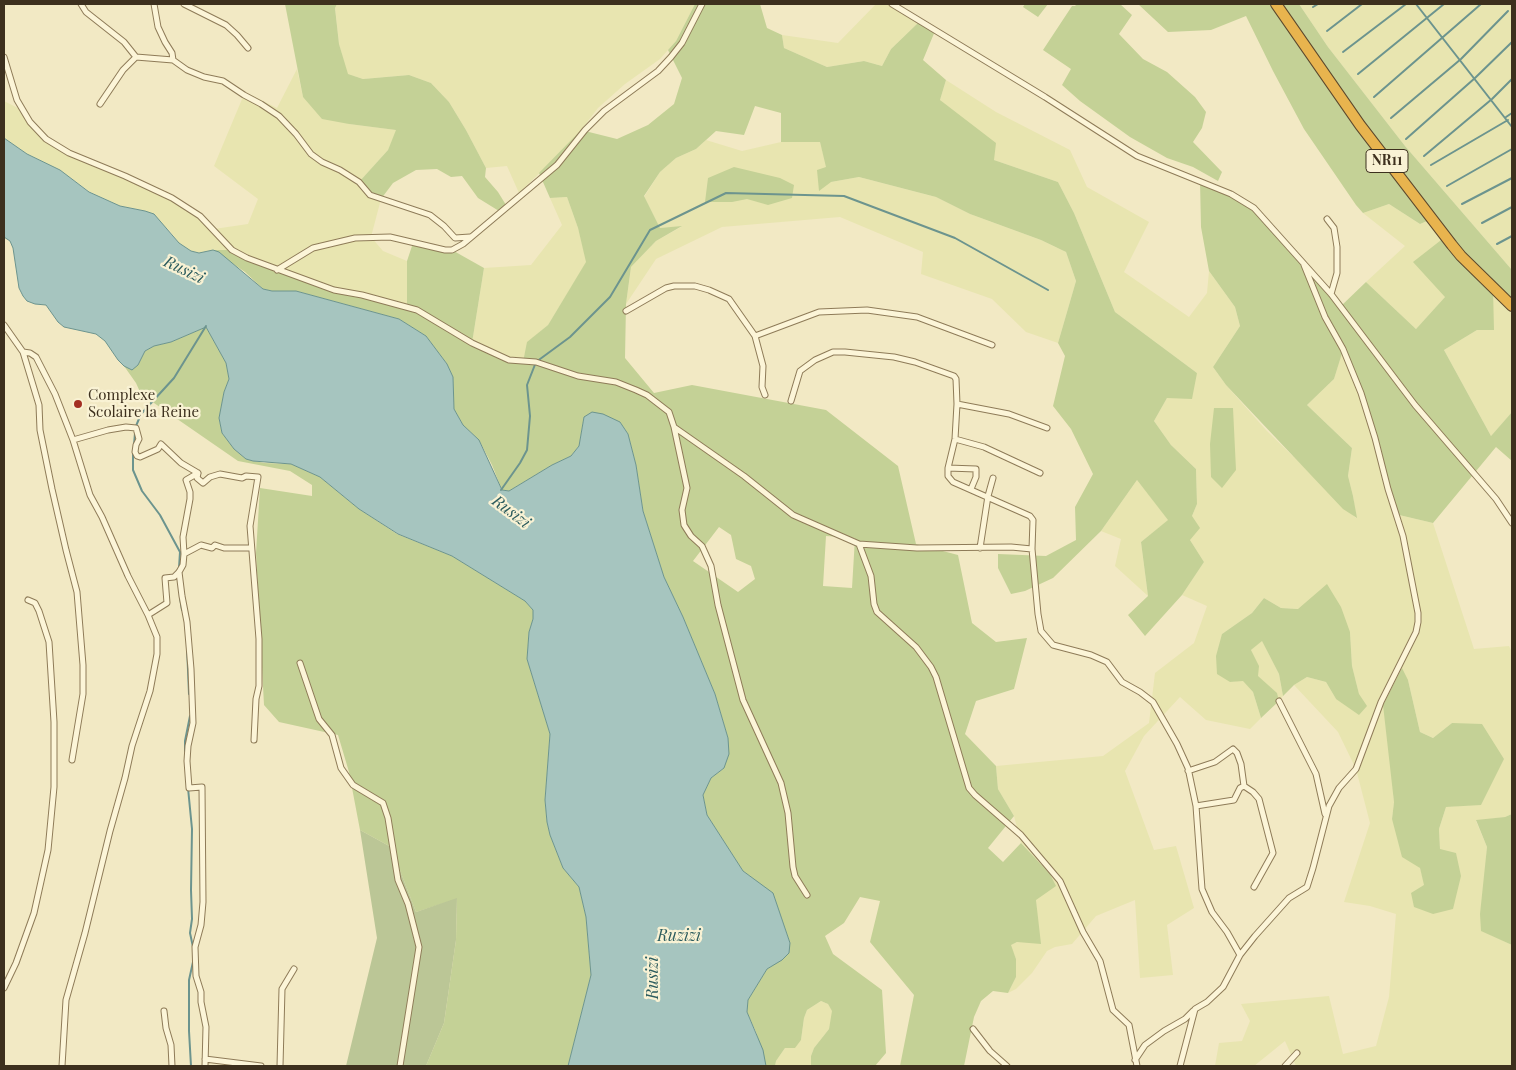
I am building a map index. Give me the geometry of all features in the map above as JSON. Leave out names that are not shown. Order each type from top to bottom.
[{"type":"highway","name":"NR11","points":[[1276,4],[1360,125],[1452,245],[1512,306]]},
{"type":"street","points":[[81,4],[86,12],[124,42],[136,57],[173,60],[188,70],[204,77],[222,81],[279,116],[311,154],[359,182],[370,195],[430,215],[455,238],[470,238]]},
{"type":"street","points":[[154,4],[158,27],[172,53],[173,60]]},
{"type":"street","points":[[184,4],[226,25],[237,34],[248,48]]},
{"type":"street","points":[[276,270],[313,248],[355,238],[390,237],[445,250],[452,250],[463,244],[557,165],[604,110],[658,71],[682,43],[702,4]]},
{"type":"street","points":[[892,4],[1046,97],[1137,156],[1232,194],[1254,208],[1331,294],[1415,405],[1496,499],[1512,523]]},
{"type":"street","points":[[4,57],[17,100],[22,110],[38,132],[52,144],[172,198],[200,216],[232,250],[276,270],[337,292],[362,295],[417,310],[472,343],[509,360],[536,362],[578,376],[616,382],[647,395],[669,412],[687,488],[682,510],[684,525],[691,536],[702,546],[711,566],[718,605],[743,700],[782,783],[788,813],[795,876],[807,895]]},
{"type":"street","points":[[100,104],[122,70],[136,57]]},
{"type":"street","points":[[1327,219],[1334,228],[1337,247],[1337,273],[1331,294]]},
{"type":"street","points":[[1135,1060],[1144,1046],[1164,1031],[1185,1019],[1223,987],[1240,955],[1255,936],[1289,898],[1307,887],[1314,868],[1329,806],[1339,788],[1356,769],[1382,702],[1416,632],[1418,613],[1403,536],[1388,490],[1376,438],[1361,393],[1343,349],[1325,317],[1304,265]]},
{"type":"street","points":[[626,311],[666,288],[695,286],[729,298],[755,336],[763,366],[762,387],[765,395]]},
{"type":"street","points":[[755,336],[819,312],[867,310],[918,318],[992,345]]},
{"type":"street","points":[[4,325],[23,352],[38,405],[40,430],[52,489],[77,592],[83,665],[83,694],[72,760]]},
{"type":"street","points":[[23,352],[30,353],[36,357],[55,394],[74,440],[90,495],[157,637],[154,678],[132,746],[85,933],[66,1000],[62,1066]]},
{"type":"street","points":[[790,401],[800,371],[825,355],[845,352],[894,357],[947,372],[954,376],[956,379],[957,404],[955,439],[948,476],[953,482],[988,496],[1032,518],[1032,549],[1038,614],[1041,631],[1053,645],[1102,659],[1111,667],[1122,682],[1153,702],[1177,744],[1188,771],[1196,806],[1202,890],[1212,912],[1227,932],[1240,955]]},
{"type":"street","points":[[957,404],[1009,414],[1047,428]]},
{"type":"street","points":[[74,440],[108,430],[126,427],[136,428],[139,438],[135,452],[138,457],[158,449],[161,444],[174,458],[198,473]]},
{"type":"street","points":[[674,428],[739,472],[793,515],[859,544],[917,548],[1011,547],[1032,549]]},
{"type":"street","points":[[955,439],[984,447],[1040,474]]},
{"type":"street","points":[[948,468],[976,469],[976,477],[971,489]]},
{"type":"street","points":[[198,473],[197,478],[203,483],[210,477],[220,474],[242,478],[246,476],[258,477],[250,526],[259,639],[259,686],[256,699],[254,740]]},
{"type":"street","points":[[148,615],[167,602],[165,578],[174,577],[183,565],[183,537],[190,499],[186,480],[198,473]]},
{"type":"street","points":[[980,548],[988,496],[993,478]]},
{"type":"street","points":[[184,554],[201,545],[212,548],[216,544],[224,548],[251,548]]},
{"type":"street","points":[[859,544],[871,576],[874,604],[877,612],[916,647],[936,677],[968,788],[1021,835],[1060,881],[1083,932],[1100,960],[1113,1010],[1129,1025],[1137,1066]]},
{"type":"street","points":[[179,572],[187,622],[191,669],[193,723],[187,760],[189,788],[202,787],[203,902],[201,925],[195,947],[196,976],[201,992],[206,1027],[205,1066]]},
{"type":"street","points":[[4,988],[16,963],[34,914],[48,850],[54,787],[54,722],[49,642],[35,603],[28,600]]},
{"type":"street","points":[[300,663],[319,719],[332,735],[340,768],[353,785],[382,803],[388,818],[398,880],[408,904],[419,947],[400,1066]]},
{"type":"street","points":[[1278,700],[1316,774],[1326,817]]},
{"type":"street","points":[[1188,771],[1215,762],[1233,749],[1237,753],[1244,786],[1259,799],[1273,853],[1254,887]]},
{"type":"street","points":[[1196,806],[1234,800],[1240,788],[1244,786]]},
{"type":"street","points":[[280,1066],[282,989],[294,969]]},
{"type":"street","points":[[1180,1066],[1195,1009]]},
{"type":"street","points":[[164,1011],[171,1046],[172,1066]]},
{"type":"street","points":[[973,1029],[990,1051],[1007,1066]]},
{"type":"street","points":[[1285,1066],[1297,1053]]},
{"type":"street","points":[[205,1059],[261,1066]]},
{"type":"shaded area","points":[[337,4],[695,4],[676,41],[660,59],[625,84],[598,108],[581,130],[519,193],[507,166],[486,168],[449,102],[431,83],[409,75],[363,79],[347,74],[339,44],[335,7]]},
{"type":"shaded area","points":[[876,4],[892,4],[919,22],[891,49],[882,66],[864,61],[827,67],[784,48],[782,35],[838,43]]},
{"type":"shaded area","points":[[1299,4],[1511,4],[1512,270],[1405,146],[1328,47]]},
{"type":"shaded area","points":[[297,69],[303,97],[349,124],[397,130],[388,150],[359,182],[381,199],[371,237],[383,251],[407,261],[407,307],[337,292],[232,250],[213,250],[199,253],[191,251],[179,243],[170,231],[145,211],[120,206],[90,192],[60,170],[27,154],[4,138],[4,101],[22,110],[52,144],[172,198],[214,229],[248,224],[258,199],[214,166],[245,92],[277,108]]},
{"type":"shaded area","points":[[946,80],[996,112],[1070,150],[1087,187],[1149,222],[1124,272],[1189,317],[1207,293],[1209,271],[1235,307],[1240,326],[1213,367],[1226,385],[1266,430],[1356,518],[1348,476],[1352,448],[1307,405],[1334,379],[1343,349],[1361,393],[1395,514],[1433,523],[1474,649],[1509,646],[1512,652],[1512,814],[1505,817],[1476,821],[1487,847],[1481,930],[1512,945],[1512,1066],[1296,1066],[1285,1041],[1254,1066],[1215,1066],[1219,1043],[1242,1041],[1250,1021],[1241,1004],[1329,996],[1343,1054],[1376,1046],[1389,997],[1396,914],[1370,906],[1344,902],[1370,823],[1356,769],[1338,732],[1294,685],[1307,677],[1326,682],[1336,699],[1359,694],[1352,666],[1350,632],[1298,609],[1281,608],[1264,598],[1252,613],[1222,634],[1230,682],[1243,680],[1253,692],[1261,718],[1250,729],[1206,720],[1180,697],[1144,736],[1125,771],[1154,850],[1176,846],[1194,908],[1167,925],[1173,975],[1140,978],[1135,900],[1096,916],[1072,944],[1055,947],[1047,951],[1032,973],[1016,989],[1008,993],[1016,977],[1016,959],[1010,945],[1017,942],[1037,918],[1036,899],[1050,874],[1021,843],[1014,816],[998,789],[996,766],[1103,756],[1149,723],[1155,673],[1194,643],[1207,606],[1182,595],[1204,562],[1190,540],[1192,516],[1197,504],[1196,469],[1171,445],[1154,421],[1167,398],[1197,373],[1115,312],[1074,213],[1058,182],[994,160],[940,100]],"holes":[[[1408,680],[1420,732],[1433,738],[1452,723],[1487,790],[1481,804],[1446,807],[1439,829],[1440,849],[1433,914],[1420,868],[1392,819],[1394,802],[1392,776]]]},
{"type":"shaded area","points":[[706,140],[742,151],[781,142],[820,142],[831,182],[859,177],[936,197],[970,214],[1041,240],[1066,252],[1076,281],[1058,343],[1026,332],[992,299],[921,274],[923,252],[840,217],[722,227],[656,259],[626,304],[631,267],[656,241],[681,227],[660,228],[644,197],[660,172],[676,158],[696,149]]},
{"type":"shaded area","points":[[567,197],[587,262],[548,325],[528,342],[523,362],[515,361],[472,343],[484,268],[531,265],[562,225],[550,198]]},
{"type":"shaded area","points":[[1389,204],[1420,224],[1432,219],[1445,236],[1445,297],[1416,329],[1366,282],[1405,246],[1363,213]]},
{"type":"shaded area","points":[[1493,288],[1512,306],[1512,412],[1491,436],[1444,350],[1477,330]]},
{"type":"shaded area","points":[[1137,480],[1169,520],[1141,542],[1148,596],[1115,566],[1121,539],[1101,531]]},
{"type":"shaded area","points":[[1262,640],[1279,674],[1283,696],[1279,701],[1276,693],[1258,677],[1251,650]]},
{"type":"shaded area","points":[[821,1001],[828,1004],[833,1011],[829,1029],[814,1048],[811,1056],[811,1066],[775,1066],[776,1061],[785,1048],[801,1040],[807,1010]]},
{"type":"green space","points":[[285,4],[337,4],[335,8],[339,44],[348,74],[363,79],[409,75],[431,83],[449,102],[486,168],[485,177],[506,205],[499,211],[478,198],[462,176],[451,177],[437,169],[416,170],[393,183],[381,199],[370,195],[359,182],[388,150],[396,130],[322,119],[303,97]]},
{"type":"green space","points":[[695,4],[760,4],[767,28],[782,35],[784,48],[827,67],[864,61],[882,66],[891,49],[919,22],[935,31],[923,60],[946,80],[940,100],[996,143],[994,160],[1058,182],[1074,213],[1115,312],[1197,373],[1192,399],[1167,398],[1154,421],[1171,445],[1196,469],[1197,504],[1192,516],[1200,528],[1190,540],[1204,562],[1182,595],[1145,636],[1128,615],[1148,596],[1141,542],[1168,520],[1137,480],[1101,531],[1053,578],[1025,591],[1011,594],[998,568],[998,554],[1046,556],[1076,540],[1075,507],[1093,474],[1071,429],[1053,406],[1065,356],[1058,343],[1076,281],[1066,252],[1041,240],[970,214],[936,197],[859,177],[831,182],[819,191],[817,170],[826,167],[820,142],[781,142],[781,113],[755,106],[744,135],[716,131],[696,149],[676,158],[660,172],[644,196],[660,228],[682,226],[656,241],[631,267],[626,304],[625,358],[654,393],[692,385],[826,410],[898,466],[916,544],[958,555],[972,623],[996,642],[1027,638],[1014,689],[976,701],[965,734],[996,766],[998,789],[1014,816],[988,848],[1003,862],[1021,843],[1050,874],[1056,886],[1036,900],[1041,944],[1017,942],[1011,945],[1016,959],[1016,977],[1008,993],[993,991],[981,1001],[974,1017],[964,1066],[900,1066],[914,995],[870,942],[880,901],[860,897],[844,923],[825,936],[833,954],[882,990],[886,1053],[875,1066],[811,1066],[811,1056],[814,1048],[829,1029],[832,1011],[828,1004],[821,1001],[807,1010],[801,1040],[795,1048],[785,1048],[776,1061],[775,1066],[766,1066],[756,1032],[747,1012],[748,1000],[767,969],[773,965],[790,943],[773,894],[743,871],[707,815],[703,795],[711,778],[724,768],[728,738],[715,694],[664,577],[643,511],[636,465],[628,434],[620,422],[584,417],[579,446],[571,456],[552,465],[509,491],[502,490],[479,440],[463,425],[454,409],[453,377],[447,364],[426,336],[399,319],[296,291],[263,289],[245,272],[213,250],[232,250],[337,292],[407,307],[407,261],[413,243],[452,250],[484,268],[472,343],[502,357],[523,362],[527,342],[548,325],[586,262],[578,228],[567,197],[550,198],[539,173],[581,130],[617,139],[648,125],[674,104],[682,78],[668,50],[676,41]],"holes":[[[719,527],[731,535],[736,559],[751,566],[755,579],[738,592],[693,561]],[[826,536],[855,538],[852,588],[823,586]]]},
{"type":"green space","points":[[1025,4],[1048,4],[1038,17],[1023,7]]},
{"type":"green space","points":[[1077,4],[1120,4],[1132,15],[1119,34],[1143,59],[1167,72],[1195,97],[1206,112],[1202,128],[1193,142],[1222,172],[1218,181],[1193,167],[1167,158],[1130,137],[1080,101],[1062,85],[1071,69],[1043,50],[1072,6]]},
{"type":"green space","points":[[1138,4],[1299,4],[1328,47],[1405,146],[1512,270],[1512,306],[1493,289],[1494,330],[1477,330],[1444,350],[1491,436],[1512,412],[1512,461],[1496,447],[1433,523],[1395,514],[1375,438],[1343,350],[1334,379],[1307,405],[1352,448],[1348,476],[1357,518],[1343,509],[1226,385],[1213,367],[1240,326],[1235,307],[1209,271],[1201,227],[1200,181],[1231,194],[1254,208],[1341,306],[1366,282],[1416,329],[1445,297],[1413,262],[1445,237],[1432,219],[1420,224],[1389,204],[1363,213],[1304,129],[1246,16],[1211,30],[1168,32]]},
{"type":"green space","points":[[734,167],[780,178],[794,185],[792,198],[768,205],[747,199],[732,202],[705,202],[708,178]]},
{"type":"green space","points":[[206,327],[226,363],[229,379],[224,392],[219,418],[222,433],[234,449],[246,459],[264,463],[291,464],[320,477],[359,509],[397,534],[452,556],[525,601],[533,610],[527,659],[550,734],[545,800],[547,822],[563,868],[579,887],[586,917],[591,975],[568,1066],[426,1066],[444,1023],[456,940],[457,899],[416,912],[391,847],[360,830],[349,772],[338,735],[279,722],[264,705],[256,553],[260,488],[312,496],[312,485],[290,471],[238,461],[141,394],[124,366],[132,369],[138,365],[145,351]]},
{"type":"green space","points":[[1214,408],[1233,408],[1236,470],[1222,488],[1211,477],[1210,444]]},
{"type":"green space","points":[[1327,584],[1341,607],[1350,632],[1352,666],[1359,694],[1367,706],[1359,715],[1336,699],[1326,682],[1307,677],[1294,685],[1283,696],[1279,674],[1262,641],[1251,650],[1259,666],[1258,676],[1277,693],[1279,701],[1261,718],[1253,692],[1243,681],[1230,682],[1217,674],[1216,656],[1222,634],[1252,613],[1264,598],[1281,608],[1298,609]]},
{"type":"green space","points":[[1402,668],[1408,680],[1420,732],[1433,738],[1452,723],[1482,724],[1504,759],[1481,805],[1446,807],[1439,829],[1440,849],[1456,853],[1461,876],[1453,909],[1433,914],[1414,907],[1411,893],[1424,885],[1420,868],[1402,857],[1392,819],[1394,802],[1383,705]]},
{"type":"green space","points":[[1512,814],[1512,945],[1481,931],[1480,914],[1487,847],[1476,820],[1505,817]]},
{"type":"green space","points":[[360,830],[391,847],[416,912],[457,898],[456,940],[444,1023],[426,1066],[346,1066],[377,938]]},
{"type":"water","name":"Ruzizi","points":[[4,138],[27,154],[60,170],[89,192],[120,206],[154,214],[179,243],[191,251],[199,253],[213,250],[219,252],[263,289],[296,291],[399,319],[426,336],[447,364],[453,377],[454,409],[463,425],[479,440],[502,490],[509,491],[552,465],[571,456],[579,446],[584,417],[592,412],[603,414],[620,422],[628,434],[636,465],[643,511],[664,577],[715,694],[728,738],[729,754],[724,768],[711,778],[703,795],[707,815],[743,871],[773,893],[790,943],[789,953],[782,960],[767,969],[748,1000],[747,1012],[763,1050],[766,1066],[568,1066],[591,975],[586,917],[579,887],[563,868],[547,822],[545,800],[550,734],[527,659],[533,610],[525,601],[452,556],[398,534],[359,509],[320,477],[291,464],[246,459],[234,449],[222,433],[219,418],[224,392],[229,379],[226,363],[206,327],[145,351],[138,365],[132,370],[118,360],[105,341],[96,334],[64,327],[46,305],[27,301],[19,288],[13,248],[10,241],[4,237]]},
{"type":"waterway","points":[[1313,7],[1318,4]]},
{"type":"waterway","points":[[1327,31],[1362,4]]},
{"type":"waterway","points":[[1343,52],[1406,4]]},
{"type":"waterway","points":[[1416,4],[1512,127]]},
{"type":"waterway","points":[[1358,74],[1444,4]]},
{"type":"waterway","points":[[1374,97],[1481,4]]},
{"type":"waterway","points":[[1391,118],[1461,59],[1508,11]]},
{"type":"waterway","points":[[1406,139],[1475,78],[1512,42]]},
{"type":"waterway","points":[[1424,156],[1492,99],[1512,79]]},
{"type":"waterway","points":[[1506,117],[1512,113]]},
{"type":"waterway","points":[[1431,165],[1508,120]]},
{"type":"waterway","points":[[1447,186],[1512,149]]},
{"type":"waterway","points":[[1462,204],[1512,178]]},
{"type":"waterway","name":"Rusizi","points":[[501,490],[527,450],[530,416],[527,385],[536,362],[570,337],[610,297],[650,230],[726,193],[844,196],[955,238],[1048,290]]},
{"type":"waterway","points":[[1482,223],[1512,207]]},
{"type":"waterway","points":[[1497,244],[1512,236]]},
{"type":"waterway","points":[[136,426],[141,414],[174,378],[206,326]]},
{"type":"waterway","points":[[134,445],[135,433]]},
{"type":"waterway","points":[[133,453],[133,470],[142,491],[160,515],[180,552],[179,568]]},
{"type":"waterway","points":[[180,597],[182,610]]},
{"type":"waterway","points":[[187,646],[189,694]]},
{"type":"waterway","points":[[185,751],[190,716]]},
{"type":"waterway","points":[[188,788],[192,829],[192,919],[190,933],[193,947]]},
{"type":"waterway","points":[[191,1066],[189,980],[193,962]]},
{"type":"place","name":"Complexe Scolaire la Reine","points":[[78,404]]}]
